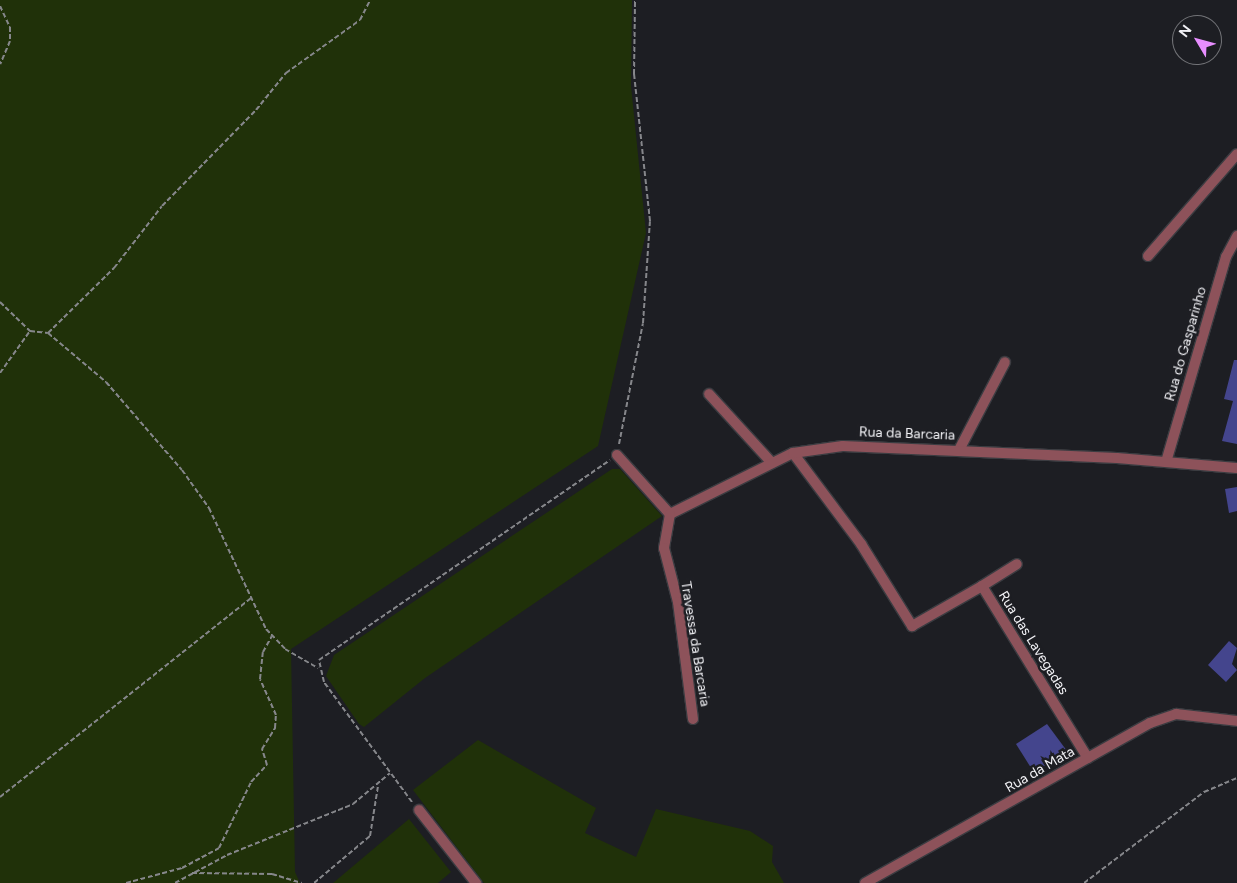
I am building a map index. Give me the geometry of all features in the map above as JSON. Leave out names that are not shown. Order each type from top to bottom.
[{"type":"street","points":[[1148,256],[1237,154]]},
{"type":"street","name":"Rua do Gasparinho","points":[[1166,462],[1226,257],[1237,236]]},
{"type":"street","points":[[959,450],[1005,362]]},
{"type":"street","points":[[709,394],[772,463]]},
{"type":"street","name":"Rua da Barcaria","points":[[670,514],[793,454],[843,446],[959,450],[1237,468]]},
{"type":"street","name":"Rua das Lavegadas","points":[[793,454],[866,551],[912,626],[982,586],[1088,758]]},
{"type":"street","points":[[617,455],[670,514]]},
{"type":"street","name":"Travessa da Barcaria","points":[[670,514],[664,548],[678,602],[693,719]]},
{"type":"street","points":[[982,586],[1017,564]]},
{"type":"street","name":"Rua da Mata","points":[[865,883],[1088,758],[1176,714],[1237,721]]},
{"type":"street","points":[[419,810],[476,883]]},
{"type":"path","points":[[48,333],[114,268],[162,206],[256,110],[286,73],[360,20],[370,0]]},
{"type":"path","points":[[318,668],[319,660],[617,455],[643,323],[650,221],[634,74],[635,0]]},
{"type":"path","points":[[0,6],[10,27],[10,41],[0,64]]},
{"type":"path","points":[[0,302],[30,331],[48,333],[122,398],[182,470],[209,508],[272,636],[318,668],[390,773],[419,810]]},
{"type":"path","points":[[0,373],[30,331]]},
{"type":"path","points":[[0,797],[252,598]]},
{"type":"path","points":[[126,883],[182,868],[220,848],[251,782],[267,765],[262,748],[275,728],[276,715],[260,679],[263,652],[272,636]]},
{"type":"path","points":[[175,883],[192,873],[353,804],[378,786],[390,773]]},
{"type":"path","points":[[1084,883],[1204,792],[1237,778]]},
{"type":"path","points":[[314,883],[370,836],[378,786]]},
{"type":"path","points":[[192,873],[272,874],[302,883]]},
{"type":"green space","points":[[0,0],[632,0],[631,86],[646,233],[598,446],[291,649],[295,872],[300,883],[0,883]]},
{"type":"green space","points":[[612,469],[620,469],[662,516],[425,678],[364,727],[359,724],[326,676],[334,655]]},
{"type":"green space","points":[[478,740],[596,808],[585,833],[636,857],[656,809],[750,831],[773,846],[772,862],[784,883],[484,883],[413,790]]},
{"type":"green space","points":[[409,819],[451,872],[438,883],[333,883]]},
{"type":"building","points":[[1234,360],[1237,360],[1237,444],[1222,441],[1233,401],[1224,399]]},
{"type":"building","points":[[1237,487],[1237,511],[1229,513],[1225,489]]},
{"type":"building","points":[[1229,641],[1237,648],[1232,664],[1237,670],[1226,682],[1208,665]]},
{"type":"building","points":[[1047,724],[1070,755],[1033,771],[1016,744]]}]
